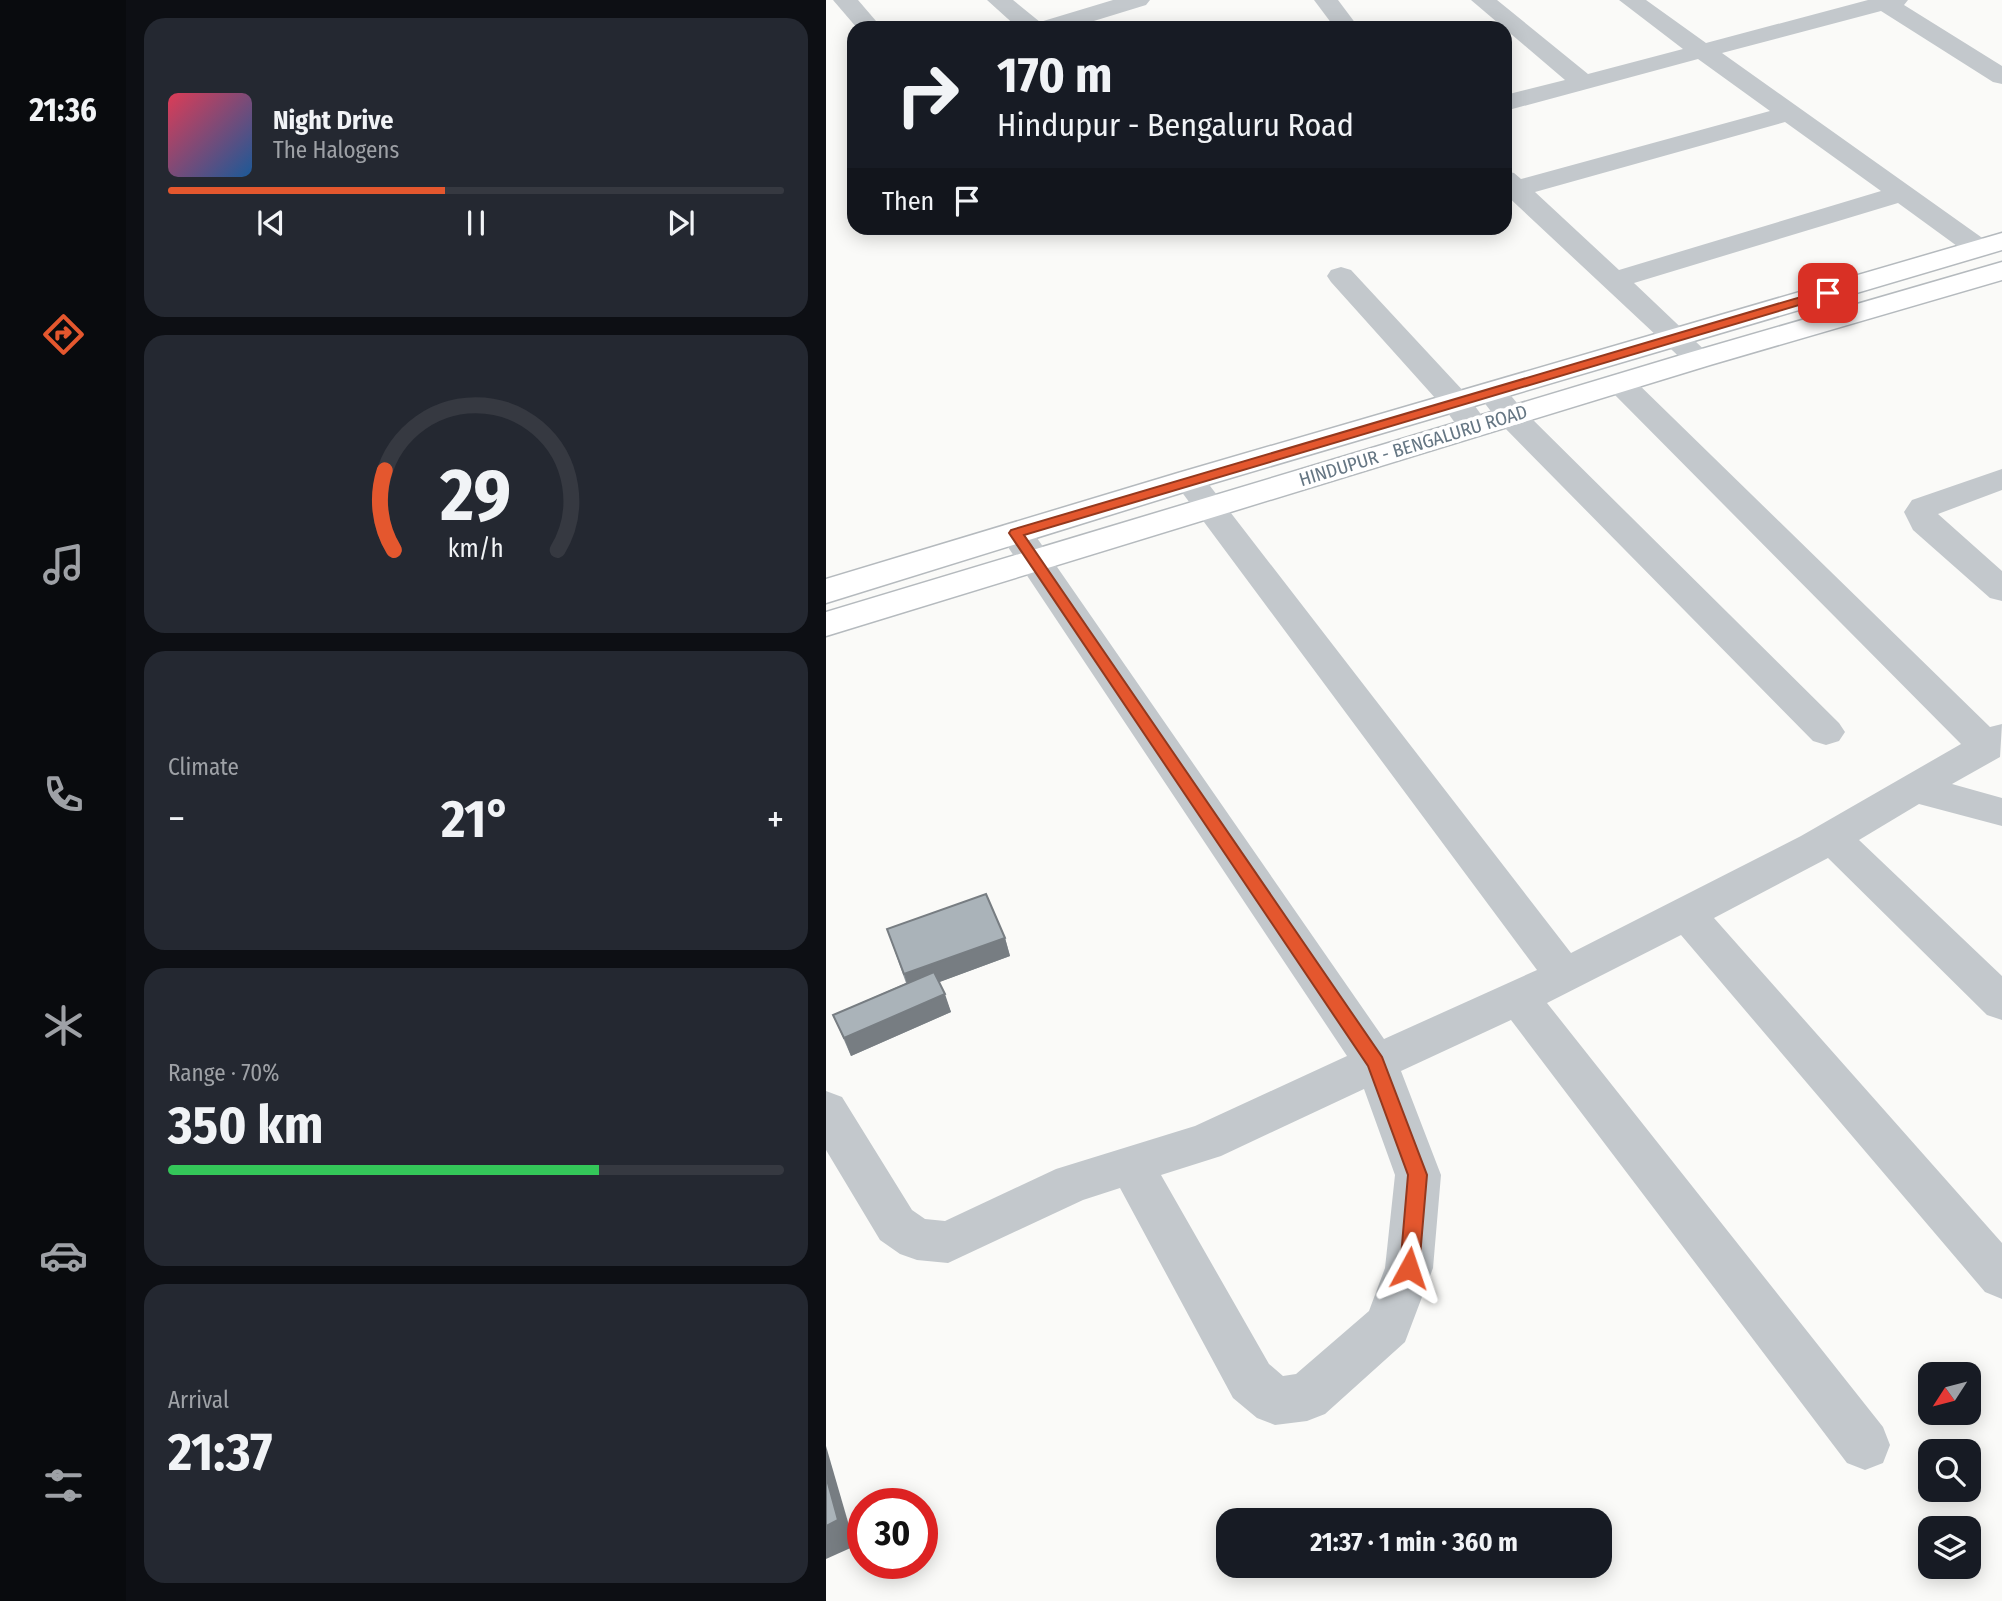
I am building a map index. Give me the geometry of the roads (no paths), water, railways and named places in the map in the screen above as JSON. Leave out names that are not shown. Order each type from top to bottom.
[{"type":"main road","name":"HINDUPUR - BENGALURU ROAD","points":[[826,624],[1025,547],[1689,348],[1990,244]]},
{"type":"main road","name":"HINDUPUR - BENGALURU ROAD","points":[[1501,404],[1620,383],[1689,348],[2002,271]]},
{"type":"main road","name":"HINDUPUR - BENGALURU ROAD","points":[[826,591],[1025,547]]},
{"type":"street","points":[[845,0],[864,21]]},
{"type":"street","points":[[999,0],[1024,21]]},
{"type":"street","points":[[1061,21],[1095,5],[1138,0]]},
{"type":"street","points":[[1326,0],[1342,21]]},
{"type":"street","points":[[1483,0],[1509,21]]},
{"type":"street","points":[[1631,0],[1901,194],[1990,244]]},
{"type":"street","points":[[1512,101],[1887,1],[1996,67]]},
{"type":"street","points":[[1512,24],[1583,82]]},
{"type":"street","points":[[1512,184],[1790,113]]},
{"type":"street","points":[[1512,185],[1689,348]]},
{"type":"street","points":[[1615,280],[1901,194]]},
{"type":"street","points":[[1340,276],[1465,414]]},
{"type":"street","points":[[826,1110],[896,1225],[917,1239],[948,1242],[1072,1183],[1205,1142],[1565,976],[1831,837],[1994,742],[1620,383]]},
{"type":"street","points":[[1501,404],[1826,732]]},
{"type":"street","points":[[2002,479],[1924,507],[1921,512],[1925,522],[2002,590]]},
{"type":"street","points":[[1201,493],[1565,976]]},
{"type":"street","points":[[1025,547],[1376,1063],[1418,1175],[1409,1268],[1388,1326],[1307,1397],[1275,1401],[1251,1381],[1129,1164]]},
{"type":"street","points":[[1916,789],[2002,812]]},
{"type":"street","points":[[1831,837],[1996,988]]},
{"type":"street","points":[[1686,913],[2002,1277]]},
{"type":"street","points":[[1517,998],[1865,1445]]}]
